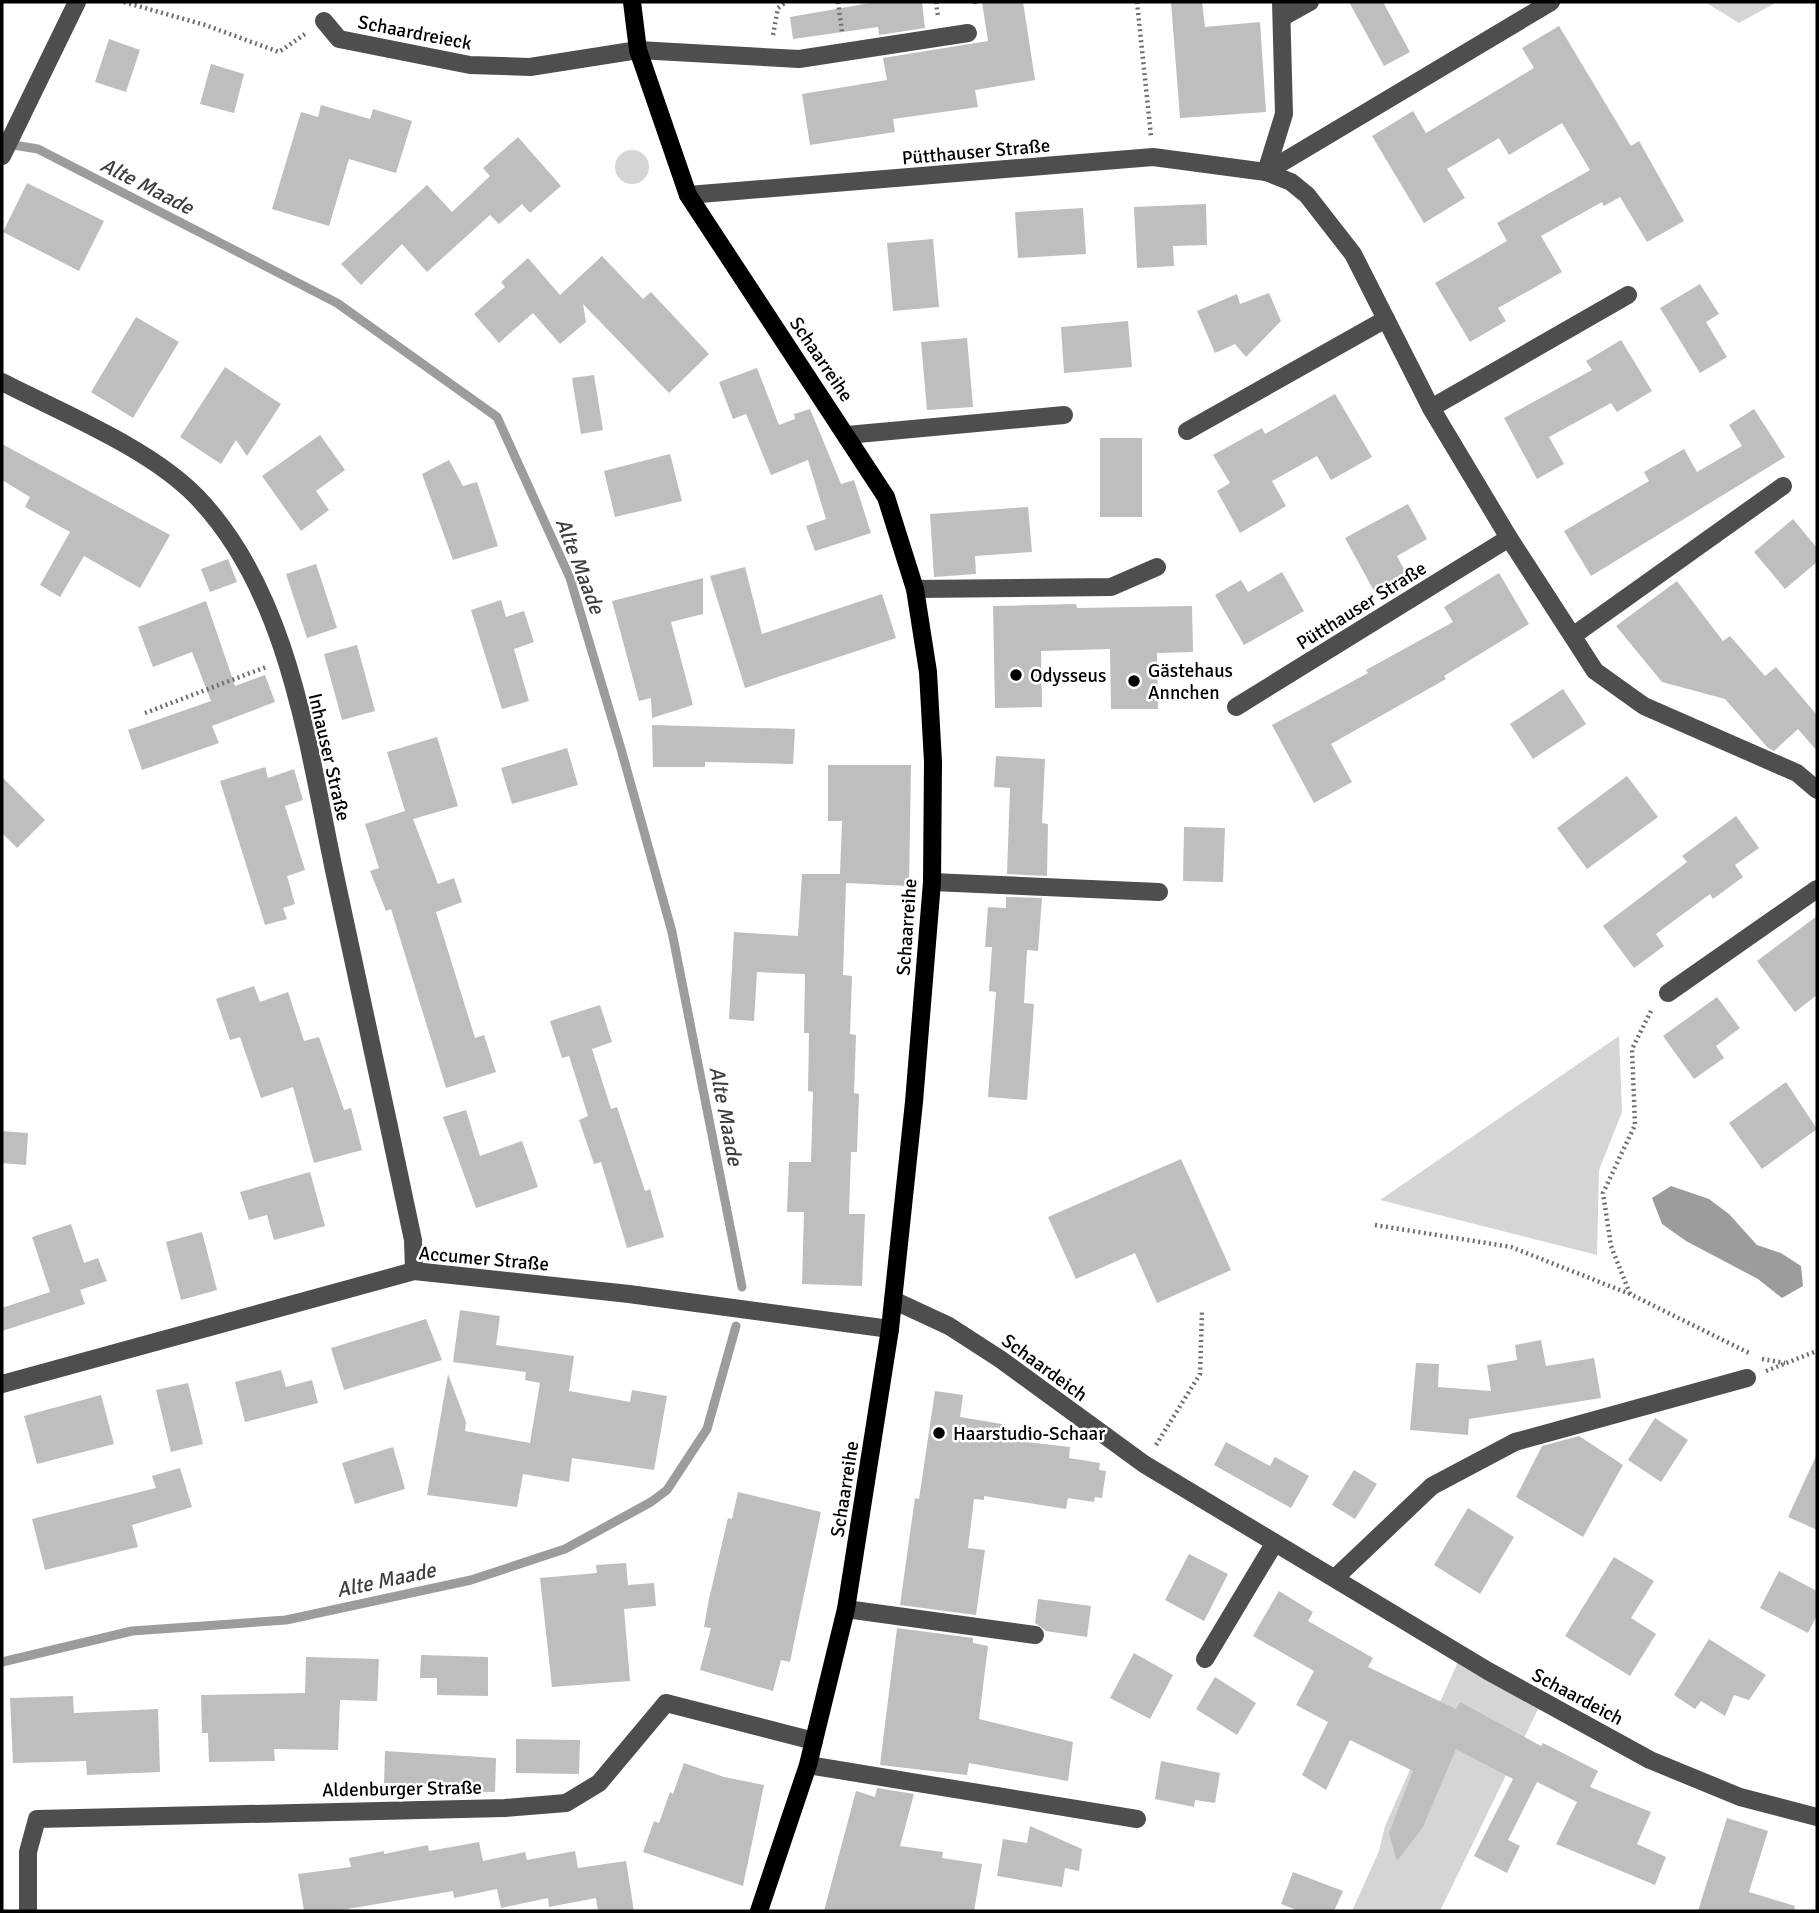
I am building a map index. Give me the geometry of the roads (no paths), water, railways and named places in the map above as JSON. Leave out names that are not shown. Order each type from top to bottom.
[{"type":"main road","name":"Schaarreihe","points":[[632,2],[638,50],[688,195],[886,497],[915,589],[928,672],[933,762],[932,882],[890,1329],[846,1609],[808,1765],[759,1911]]},
{"type":"street","points":[[2,156],[77,2]]},
{"type":"street","points":[[1266,172],[1284,114],[1282,10],[1310,2]]},
{"type":"street","points":[[1266,172],[1551,2]]},
{"type":"street","name":"Schaardreieck","points":[[324,21],[338,39],[470,65],[530,67],[638,50],[799,59],[968,33]]},
{"type":"street","name":"Pütthauser Straße","points":[[688,195],[1153,157],[1266,172],[1291,182],[1307,195],[1353,254],[1431,408],[1508,538],[1574,635],[1595,671],[1644,706],[1797,773],[1817,790]]},
{"type":"street","points":[[1431,408],[1628,295]]},
{"type":"street","points":[[1187,431],[1386,319]]},
{"type":"street","name":"Inhauser Straße","points":[[2,382],[148,458],[196,496],[254,575],[286,660],[399,1173],[413,1240],[414,1271]]},
{"type":"street","points":[[847,435],[1064,415]]},
{"type":"street","points":[[1574,635],[1783,486]]},
{"type":"street","name":"Pütthauser Straße","points":[[1236,707],[1508,538]]},
{"type":"street","points":[[915,589],[1111,587],[1157,566]]},
{"type":"street","points":[[932,882],[1159,892]]},
{"type":"street","points":[[1668,993],[1817,889]]},
{"type":"street","name":"Accumer Straße","points":[[2,1384],[414,1271],[629,1294],[890,1329]]},
{"type":"street","name":"Schaardeich","points":[[893,1300],[949,1326],[990,1352],[1144,1464],[1488,1671],[1650,1759],[1740,1797],[1817,1817]]},
{"type":"street","points":[[1335,1578],[1432,1486],[1516,1442],[1747,1378]]},
{"type":"street","points":[[1205,1659],[1274,1544]]},
{"type":"street","points":[[846,1609],[1035,1635]]},
{"type":"street","name":"Aldenburger Straße","points":[[28,1911],[28,1852],[37,1819],[505,1808],[566,1802],[599,1783],[666,1703],[814,1741]]},
{"type":"street","points":[[808,1765],[1137,1819]]},
{"type":"waterway","name":"Alte Maade","points":[[7,144],[38,149],[337,303],[497,417],[570,578],[621,749],[672,932],[742,1287]]},
{"type":"waterway","name":"Alte Maade","points":[[2,1662],[132,1631],[286,1620],[471,1580],[565,1549],[651,1502],[667,1490],[707,1429],[736,1326]]},
{"type":"place","name":"Odysseus","points":[[1016,675]]},
{"type":"place","name":"Gästehaus Annchen","points":[[1134,681]]},
{"type":"place","name":"Haarstudio-Schaar","points":[[939,1433]]}]
